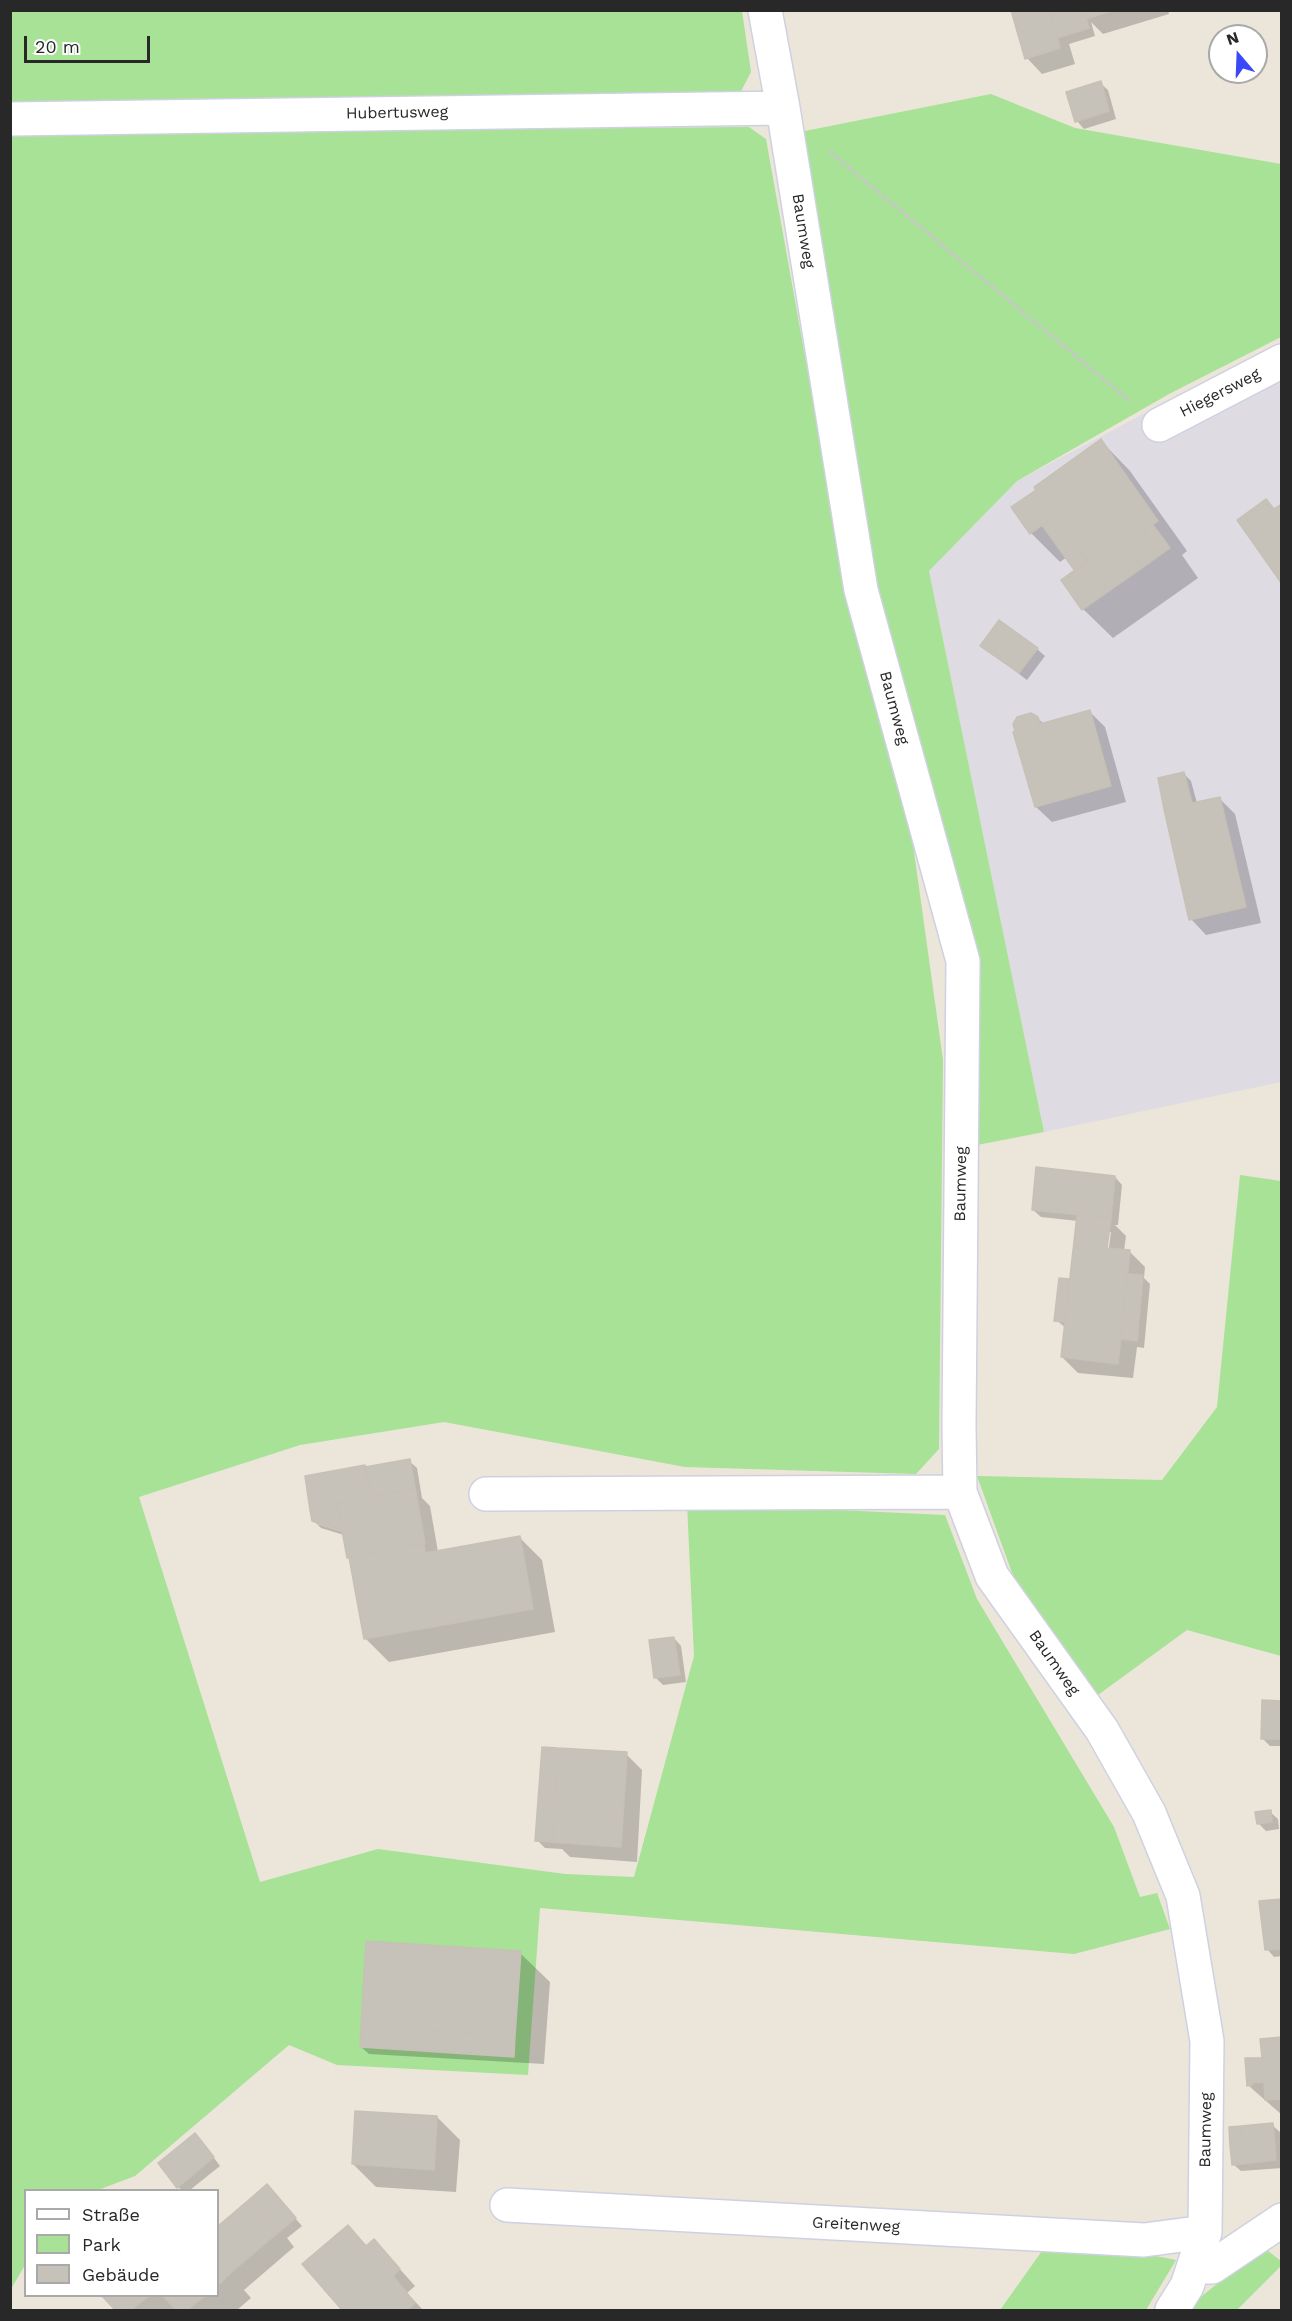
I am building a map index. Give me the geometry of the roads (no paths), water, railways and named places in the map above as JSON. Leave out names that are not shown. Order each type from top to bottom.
[{"type":"street","name":"Baumweg","points":[[765,10],[861,590],[963,961],[960,1492],[992,1576],[1102,1730],[1149,1813],[1183,1896],[1207,2041],[1205,2232],[1187,2286],[1172,2310]]},
{"type":"street","name":"Hubertusweg","points":[[10,119],[783,108]]},
{"type":"street","name":"Hiegersweg","points":[[1159,425],[1281,362]]},
{"type":"street","points":[[486,1494],[960,1492]]},
{"type":"street","name":"Greitenweg","points":[[507,2205],[1144,2240],[1205,2232]]},
{"type":"street","points":[[1195,2267],[1212,2267],[1281,2220]]}]
